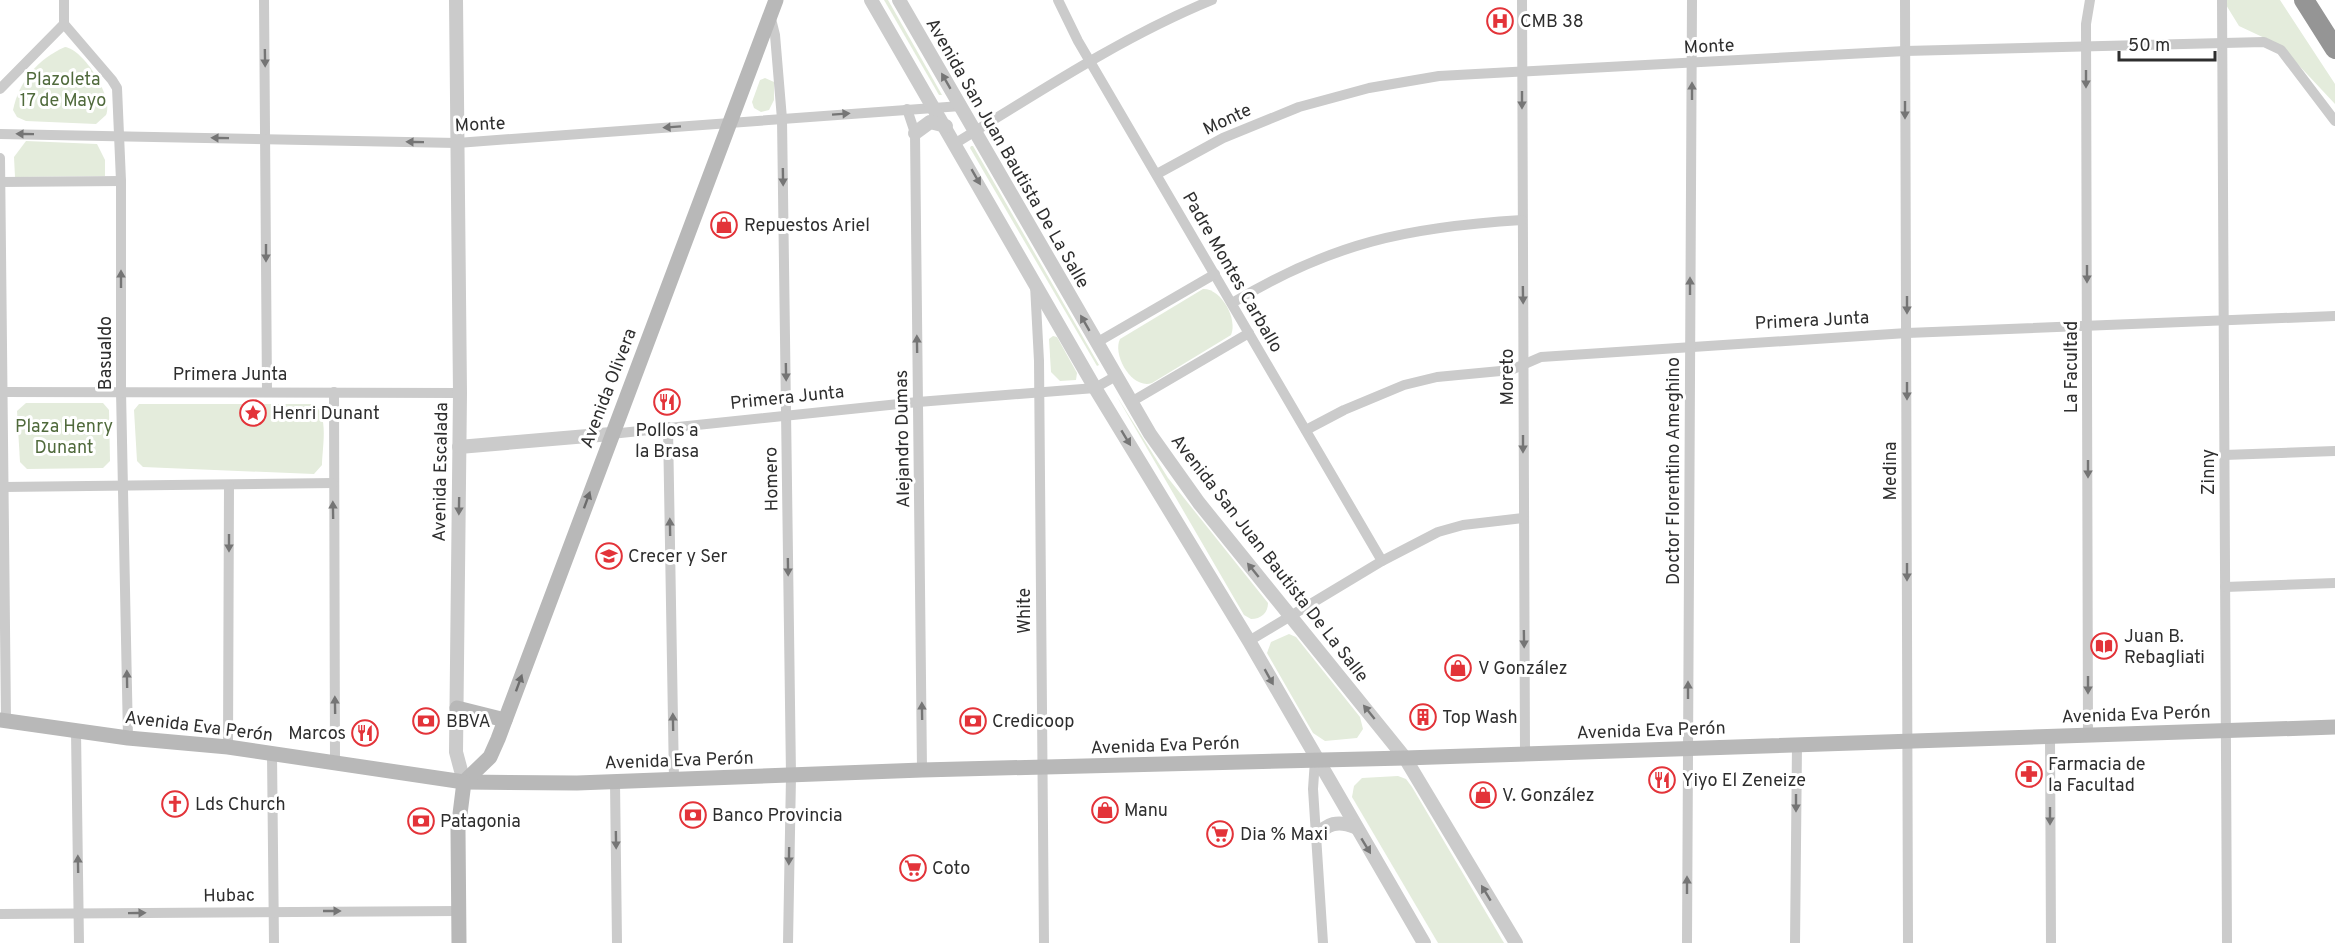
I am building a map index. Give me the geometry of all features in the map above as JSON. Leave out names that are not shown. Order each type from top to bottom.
[{"type":"highway","points":[[2304,0],[2335,49]]},
{"type":"main road","name":"Avenida Olivera","points":[[464,782],[490,757],[505,720],[776,0]]},
{"type":"main road","points":[[457,708],[505,720]]},
{"type":"main road","name":"Avenida Eva Perón","points":[[3,720],[128,738],[228,747],[464,782],[615,782],[922,770],[1405,758],[2335,728]]},
{"type":"main road","name":"Avenida Escalada","points":[[459,943],[458,830],[464,782]]},
{"type":"street","points":[[0,89],[64,24],[64,0]]},
{"type":"street","points":[[264,0],[267,392]]},
{"type":"street","name":"Avenida Escalada","points":[[456,0],[460,393],[456,752],[464,782]]},
{"type":"street","points":[[871,0],[956,143],[1095,388],[1249,641],[1315,760],[1424,943]]},
{"type":"street","name":"Avenida San Juan Bautista De La Salle","points":[[899,0],[1131,402],[1199,503],[1405,758],[1516,943]]},
{"type":"street","name":"Padre Montes Carballo","points":[[1058,0],[1091,61],[1382,561]]},
{"type":"street","points":[[956,143],[1091,61],[1155,26],[1212,0]]},
{"type":"street","name":"Moreto","points":[[1522,0],[1525,753]]},
{"type":"street","name":"Doctor Florentino Ameghino","points":[[1687,943],[1692,0]]},
{"type":"street","name":"Medina","points":[[1905,0],[1908,943]]},
{"type":"street","name":"La Facultad","points":[[2088,735],[2086,45],[2090,0]]},
{"type":"street","name":"Zinny","points":[[2222,0],[2227,943]]},
{"type":"street","name":"Homero","points":[[770,15],[775,35],[782,119],[791,776],[788,943]]},
{"type":"street","name":"Basualdo","points":[[64,24],[109,75],[117,88],[121,181],[121,391],[128,738]]},
{"type":"street","name":"Monte","points":[[1157,174],[1243,129],[1299,107],[1348,92],[1439,76],[1905,51],[2223,41],[2264,42],[2281,50],[2335,121]]},
{"type":"street","name":"Monte","points":[[0,134],[457,143],[961,106]]},
{"type":"street","name":"Alejandro Dumas","points":[[908,109],[915,133],[922,770]]},
{"type":"street","points":[[915,133],[930,122],[946,126]]},
{"type":"street","points":[[0,158],[1,392],[4,487],[3,720]]},
{"type":"street","points":[[1,182],[121,181]]},
{"type":"street","points":[[1232,303],[1309,263],[1373,240],[1454,224],[1522,220]]},
{"type":"street","points":[[1096,343],[1215,274]]},
{"type":"street","name":"White","points":[[1034,279],[1039,391],[1044,943]]},
{"type":"street","name":"Primera Junta","points":[[1306,430],[1364,401],[1404,385],[1437,377],[1511,370],[1542,357],[1690,345],[1907,333],[2335,316]]},
{"type":"street","points":[[1131,402],[1249,333]]},
{"type":"street","name":"Primera Junta","points":[[459,447],[611,434],[918,402],[1095,388],[1116,376]]},
{"type":"street","name":"Primera Junta","points":[[1,392],[460,393]]},
{"type":"street","points":[[334,392],[336,764]]},
{"type":"street","points":[[668,428],[674,780]]},
{"type":"street","points":[[2224,454],[2335,451]]},
{"type":"street","points":[[4,487],[333,483]]},
{"type":"street","points":[[228,747],[229,485]]},
{"type":"street","points":[[1249,641],[1407,546],[1451,528],[1523,518]]},
{"type":"street","points":[[2225,587],[2335,583]]},
{"type":"street","points":[[76,731],[78,943]]},
{"type":"street","points":[[2050,736],[2051,943]]},
{"type":"street","points":[[1795,943],[1797,745]]},
{"type":"street","points":[[272,754],[274,943]]},
{"type":"street","points":[[1315,760],[1313,789],[1323,943]]},
{"type":"street","points":[[615,782],[617,943]]},
{"type":"street","points":[[1316,837],[1323,828],[1333,823],[1344,823],[1354,827]]},
{"type":"street","name":"Hubac","points":[[0,914],[274,911],[459,912]]},
{"type":"green space","points":[[884,0],[888,0],[942,95],[939,95]]},
{"type":"green space","points":[[2223,0],[2280,0],[2335,84],[2335,104],[2292,58],[2271,41],[2239,26]]},
{"type":"green space","name":"Plazoleta 17 de Mayo","points":[[65,47],[80,56],[95,75],[106,97],[106,115],[96,124],[26,121],[17,117],[13,110],[25,80],[46,58]]},
{"type":"green space","points":[[765,78],[774,82],[774,100],[769,110],[761,112],[754,108],[752,102],[760,80]]},
{"type":"green space","name":"Plazoleta 17 de Mayo","points":[[26,141],[97,144],[105,160],[105,176],[15,177],[14,157]]},
{"type":"green space","points":[[971,146],[1099,365],[1097,366],[970,148]]},
{"type":"green space","points":[[1203,289],[1210,290],[1222,299],[1232,321],[1231,335],[1152,383],[1145,384],[1137,381],[1121,362],[1118,346],[1120,339]]},
{"type":"green space","points":[[1053,336],[1057,337],[1077,373],[1076,380],[1060,381],[1051,372],[1049,339]]},
{"type":"green space","points":[[1116,395],[1168,478],[1268,603],[1267,610],[1261,617],[1251,619],[1244,615]]},
{"type":"green space","name":"Plaza Henry Dunant","points":[[26,403],[103,403],[109,410],[110,461],[103,468],[27,469],[20,462],[17,411]]},
{"type":"green space","name":"Plaza Henry Dunant","points":[[139,404],[312,404],[318,408],[323,422],[322,465],[314,474],[143,467],[137,461],[134,410]]},
{"type":"green space","points":[[1289,634],[1296,637],[1360,717],[1363,729],[1357,738],[1325,741],[1313,733],[1267,653],[1271,642]]},
{"type":"green space","points":[[1398,776],[1406,779],[1412,787],[1504,943],[1438,943],[1352,797],[1354,786],[1362,778]]},
{"type":"place","name":"CMB 38","points":[[1500,21]]},
{"type":"place","name":"Repuestos Ariel","points":[[724,225]]},
{"type":"place","name":"Pollos a la Brasa","points":[[667,402]]},
{"type":"place","name":"Henri Dunant","points":[[253,413]]},
{"type":"place","name":"Crecer y Ser","points":[[609,556]]},
{"type":"place","name":"Juan B. Rebagliati","points":[[2104,646]]},
{"type":"place","name":"V González","points":[[1458,668]]},
{"type":"place","name":"Top Wash","points":[[1423,717]]},
{"type":"place","name":"BBVA","points":[[426,721]]},
{"type":"place","name":"Credicoop","points":[[973,721]]},
{"type":"place","name":"Marcos","points":[[365,733]]},
{"type":"place","name":"Farmacia de la Facultad","points":[[2029,774]]},
{"type":"place","name":"Yiyo El Zeneize","points":[[1662,780]]},
{"type":"place","name":"V. González","points":[[1483,795]]},
{"type":"place","name":"Lds Church","points":[[175,804]]},
{"type":"place","name":"Manu","points":[[1105,810]]},
{"type":"place","name":"Banco Provincia","points":[[693,815]]},
{"type":"place","name":"Patagonia","points":[[421,821]]},
{"type":"place","name":"Dia % Maxi","points":[[1220,834]]},
{"type":"place","name":"Coto","points":[[913,868]]}]
